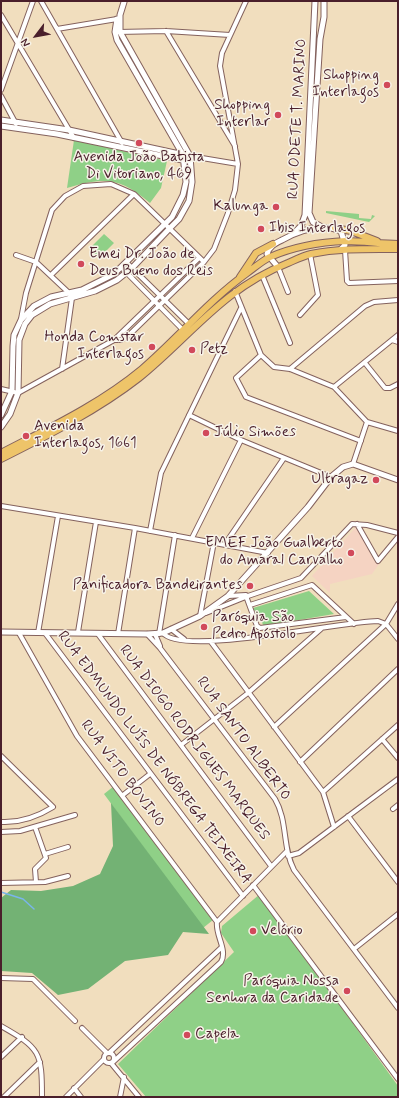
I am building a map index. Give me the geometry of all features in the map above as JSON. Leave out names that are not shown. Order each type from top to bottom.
[{"type":"main road","points":[[335,228],[351,231],[382,244]]},
{"type":"main road","points":[[1,452],[98,400],[119,386],[158,355],[211,303],[238,280],[269,258],[310,245],[345,241],[398,244]]},
{"type":"main road","points":[[238,280],[256,253],[274,244]]},
{"type":"main road","points":[[1,459],[121,391],[160,361],[215,307],[235,291],[262,275],[310,254],[342,250],[398,249]]},
{"type":"street","points":[[1,90],[33,1]]},
{"type":"street","points":[[41,1],[121,141],[124,149]]},
{"type":"street","points":[[1,427],[10,414],[15,392],[17,351],[21,332],[25,324],[41,308],[92,287],[122,268],[166,224],[176,211],[184,195],[186,182],[184,158],[126,57],[117,32],[117,19],[124,1]]},
{"type":"street","points":[[21,320],[34,306],[50,297],[95,292],[126,273],[179,219],[189,201],[192,182],[191,159],[117,32],[124,1]]},
{"type":"street","points":[[114,340],[121,340],[128,336],[204,262],[214,249],[235,190],[238,164],[220,66],[222,53],[246,1]]},
{"type":"street","name":"RUA ODETE T. MARINO","points":[[293,234],[301,226],[305,215],[315,1]]},
{"type":"street","name":"RUA ODETE T. MARINO","points":[[322,227],[313,222],[309,212],[320,39],[325,10],[324,1]]},
{"type":"street","points":[[324,17],[320,18],[314,13],[319,8],[325,10]]},
{"type":"street","points":[[1,15],[74,138]]},
{"type":"street","points":[[57,29],[117,19]]},
{"type":"street","points":[[314,25],[319,22],[323,25]]},
{"type":"street","points":[[117,32],[166,31],[230,35]]},
{"type":"street","points":[[166,31],[236,149]]},
{"type":"street","points":[[1,96],[16,122],[18,129]]},
{"type":"street","points":[[1,120],[69,130],[121,141],[184,158]]},
{"type":"street","points":[[222,124],[230,120]]},
{"type":"street","points":[[1,126],[74,138],[124,149],[238,164]]},
{"type":"street","points":[[15,392],[14,335],[21,320],[36,262],[52,210],[73,190],[83,186],[111,184],[134,194],[204,262]]},
{"type":"street","points":[[51,275],[134,194]]},
{"type":"street","points":[[288,292],[278,267],[269,258],[267,251],[274,244],[293,234],[307,229],[322,227],[335,228],[343,233],[345,241],[342,250],[348,283],[398,281]]},
{"type":"street","points":[[300,315],[318,295],[310,254]]},
{"type":"street","points":[[16,255],[36,262],[70,295],[62,369]]},
{"type":"street","points":[[1,415],[15,392],[62,369],[114,340],[199,258]]},
{"type":"street","points":[[127,263],[190,324]]},
{"type":"street","points":[[122,268],[183,330]]},
{"type":"street","points":[[262,275],[290,343]]},
{"type":"street","points":[[235,291],[260,355],[274,367],[290,369],[334,387],[366,422],[398,431]]},
{"type":"street","points":[[290,369],[365,306],[374,302],[398,300]]},
{"type":"street","points":[[150,531],[161,473],[241,308]]},
{"type":"street","points":[[334,387],[398,335]]},
{"type":"street","points":[[392,340],[398,342]]},
{"type":"street","points":[[260,355],[236,378],[246,397],[361,442]]},
{"type":"street","points":[[365,363],[385,388],[390,388],[398,384]]},
{"type":"street","points":[[1,389],[15,392]]},
{"type":"street","points":[[189,415],[241,440],[331,477]]},
{"type":"street","points":[[353,464],[366,422]]},
{"type":"street","points":[[192,538],[241,440]]},
{"type":"street","points":[[225,544],[284,458]]},
{"type":"street","points":[[203,615],[228,596],[308,507],[331,477],[343,467],[353,464],[398,480]]},
{"type":"street","points":[[1,506],[175,535],[268,553]]},
{"type":"street","points":[[38,633],[58,516]]},
{"type":"street","points":[[78,632],[96,522]]},
{"type":"street","points":[[159,634],[247,596],[303,577],[352,524],[398,533]]},
{"type":"street","points":[[357,524],[378,561],[398,536]]},
{"type":"street","points":[[118,634],[135,528]]},
{"type":"street","points":[[159,634],[175,535]]},
{"type":"street","points":[[203,615],[214,542]]},
{"type":"street","points":[[250,605],[310,585],[313,586],[354,624]]},
{"type":"street","points":[[228,596],[247,596]]},
{"type":"street","points":[[247,596],[257,626],[260,628],[346,617]]},
{"type":"street","points":[[274,727],[386,624],[398,604]]},
{"type":"street","points":[[1,632],[159,634],[211,642],[373,621],[386,624],[398,639]]},
{"type":"street","points":[[181,745],[248,693],[322,628]]},
{"type":"street","points":[[171,629],[185,639]]},
{"type":"street","name":"RUA VITO BOVINO","points":[[19,633],[77,736],[123,795],[217,922]]},
{"type":"street","name":"RUA EDMUNDO LUÍS DE NÓBREGA TEIXEIRA","points":[[45,633],[243,896]]},
{"type":"street","name":"RUA DIOGO RODRIGUES MARQUES","points":[[98,634],[271,866]]},
{"type":"street","name":"RUA SANTO ALBERTO","points":[[147,634],[160,648],[280,808],[288,854],[297,873],[398,1008]]},
{"type":"street","name":"RUA SANTO ALBERTO","points":[[159,634],[160,648]]},
{"type":"street","points":[[211,642],[323,792],[334,827]]},
{"type":"street","points":[[300,762],[398,669]]},
{"type":"street","points":[[323,792],[398,724]]},
{"type":"street","points":[[382,739],[398,758]]},
{"type":"street","points":[[1,756],[53,807],[40,815],[27,819],[1,822]]},
{"type":"street","points":[[123,795],[150,774]]},
{"type":"street","points":[[104,1059],[106,1062],[112,1062],[221,962],[223,957],[222,947],[216,931],[217,922],[271,866],[288,854],[299,853],[398,779]]},
{"type":"street","points":[[393,809],[398,805]]},
{"type":"street","points":[[1,832],[20,831],[62,817],[75,815]]},
{"type":"street","points":[[348,816],[398,882]]},
{"type":"street","points":[[35,827],[45,854],[44,860],[35,869],[36,882]]},
{"type":"street","points":[[45,854],[68,847]]},
{"type":"street","points":[[1,883],[36,882],[54,880],[68,876]]},
{"type":"street","points":[[253,885],[398,1079]]},
{"type":"street","points":[[354,949],[398,914]]},
{"type":"street","points":[[66,1097],[104,1059],[108,1053],[181,987],[222,947]]},
{"type":"street","points":[[1,978],[32,979],[75,1021]]},
{"type":"street","points":[[181,987],[187,993]]},
{"type":"street","points":[[1,1026],[22,1038],[36,1051],[40,1062],[42,1097]]},
{"type":"street","points":[[82,1028],[108,1053],[114,1056],[112,1062]]},
{"type":"street","points":[[1,1057],[22,1038]]},
{"type":"street","points":[[4,1097],[40,1062]]},
{"type":"street","points":[[112,1062],[139,1097]]},
{"type":"street","points":[[120,1097],[124,1077]]},
{"type":"street","points":[[74,1088],[81,1097]]},
{"type":"shaded area","name":"EMEF João Gualberto do Amaral Carvalho","points":[[356,527],[375,562],[379,564],[372,574],[330,584],[330,593],[312,576]]},
{"type":"green space","points":[[74,140],[167,161],[161,188],[150,203],[129,188],[111,182],[92,182],[67,188]]},
{"type":"green space","points":[[326,211],[359,214],[359,218],[371,219],[372,215],[375,216],[369,222],[326,213]]},
{"type":"green space","points":[[104,234],[114,243],[99,258],[90,248]]},
{"type":"green space","points":[[309,591],[334,614],[264,626],[253,608]]},
{"type":"green space","points":[[114,786],[213,920],[203,928],[104,794]]},
{"type":"green space","points":[[111,803],[209,934],[183,932],[168,955],[125,961],[88,989],[58,995],[32,973],[1,971],[1,898],[11,890],[41,891],[73,886],[100,874],[113,846]]},
{"type":"green space","points":[[260,894],[398,1086],[398,1097],[146,1097],[118,1064],[234,952],[221,933],[222,926]]},
{"type":"waterway","points":[[1,892],[23,899],[34,909]]},
{"type":"place","name":"Shopping Interlagos","points":[[387,85]]},
{"type":"place","name":"Shopping Interlar","points":[[278,115]]},
{"type":"place","name":"Avenida João Batista Di Vitoriano, 469","points":[[139,143]]},
{"type":"place","name":"Kalunga","points":[[276,207]]},
{"type":"place","name":"Ibis Interlagos","points":[[261,229]]},
{"type":"place","name":"Emei Dr. João de Deus Bueno dos Reis","points":[[81,264]]},
{"type":"place","name":"Honda Comstar Interlagos","points":[[152,347]]},
{"type":"place","name":"Petz","points":[[192,350]]},
{"type":"place","name":"Júlio Simões","points":[[206,433]]},
{"type":"place","name":"Avenida Interlagos, 1661","points":[[26,436]]},
{"type":"place","name":"Ultragaz","points":[[376,480]]},
{"type":"place","name":"EMEF João Gualberto do Amaral Carvalho","points":[[351,553]]},
{"type":"place","name":"Panificadora Bandeirantes","points":[[250,586]]},
{"type":"place","name":"Paróquia São Pedro Apóstolo","points":[[204,627]]},
{"type":"place","name":"Velório","points":[[253,931]]},
{"type":"place","name":"Paróquia Nossa Senhora da Caridade","points":[[347,991]]},
{"type":"place","name":"Capela","points":[[187,1035]]}]
